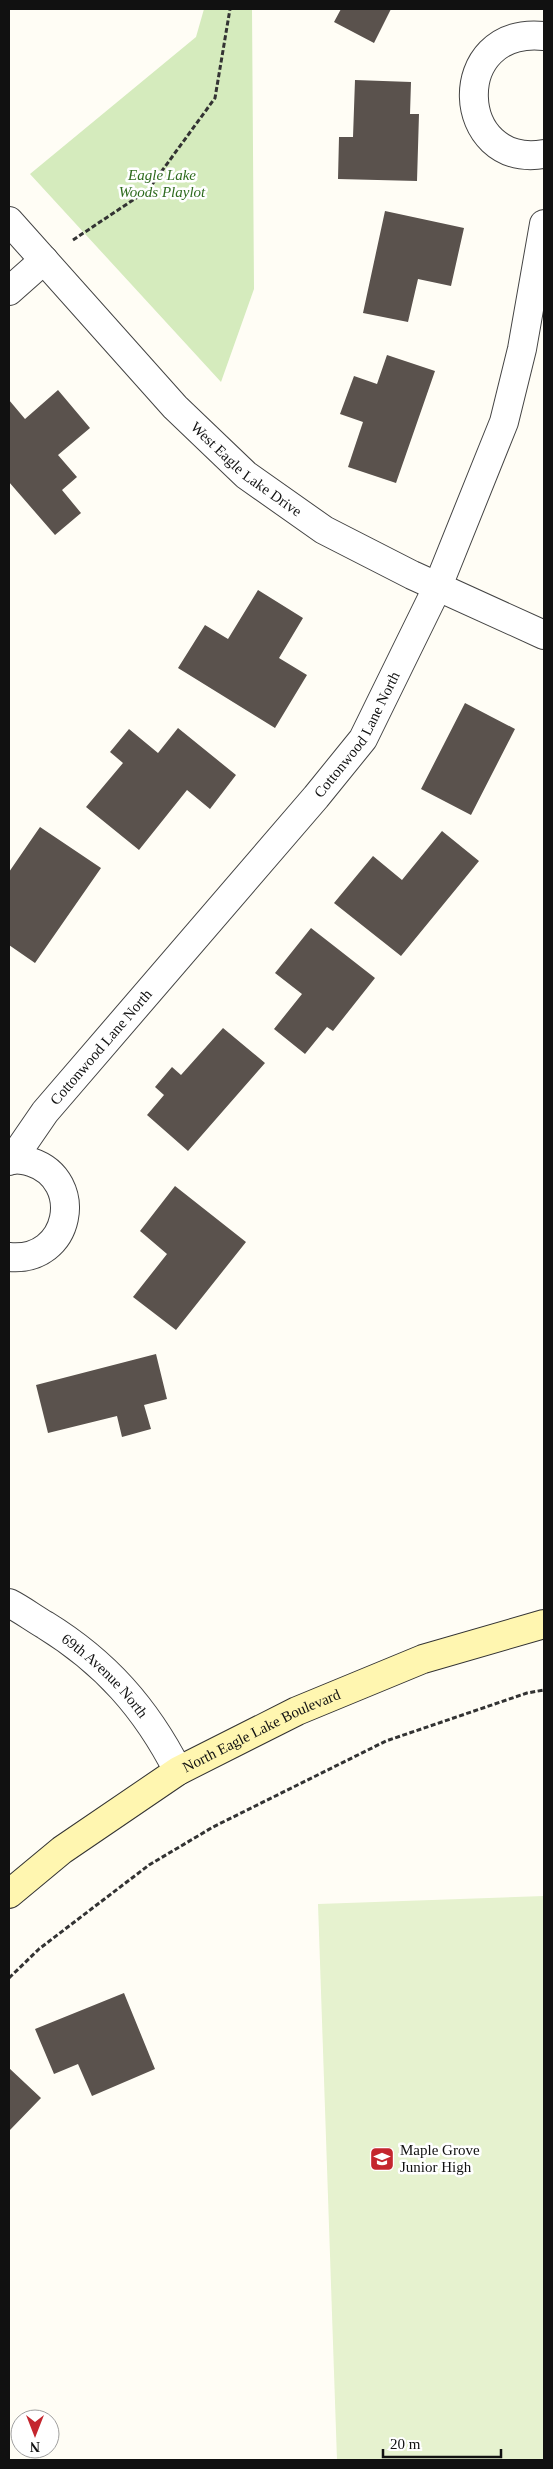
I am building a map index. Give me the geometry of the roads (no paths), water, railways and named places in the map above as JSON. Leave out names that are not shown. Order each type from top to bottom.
[{"type":"street","points":[[544,36],[529,35],[511,39],[494,48],[482,62],[474,80],[472,99],[476,117],[486,134],[500,146],[517,154],[544,154]]},
{"type":"street","name":"West Eagle Lake Drive","points":[[9,221],[175,407],[246,475],[324,530],[544,635]]},
{"type":"street","name":"Cottonwood Lane North","points":[[11,1160],[45,1112],[309,805],[363,739],[438,586],[504,422],[522,349],[544,224]]},
{"type":"street","points":[[9,292],[44,260]]},
{"type":"street","name":"Cottonwood Lane North","points":[[9,1257],[22,1258],[47,1248],[63,1228],[66,1206],[56,1180],[39,1165],[25,1160],[11,1160]]},
{"type":"street","name":"69th Avenue North","points":[[9,1603],[75,1644],[127,1691],[162,1738],[178,1771]]},
{"type":"street","name":"North Eagle Lake Boulevard","points":[[9,1894],[62,1850],[178,1771],[297,1711],[423,1659],[544,1624]]},
{"type":"place","name":"Maple Grove Junior High","points":[[382,2159]]},
{"type":"park label","name":"Eagle Lake Woods Playlot","points":[[162,184]]}]
